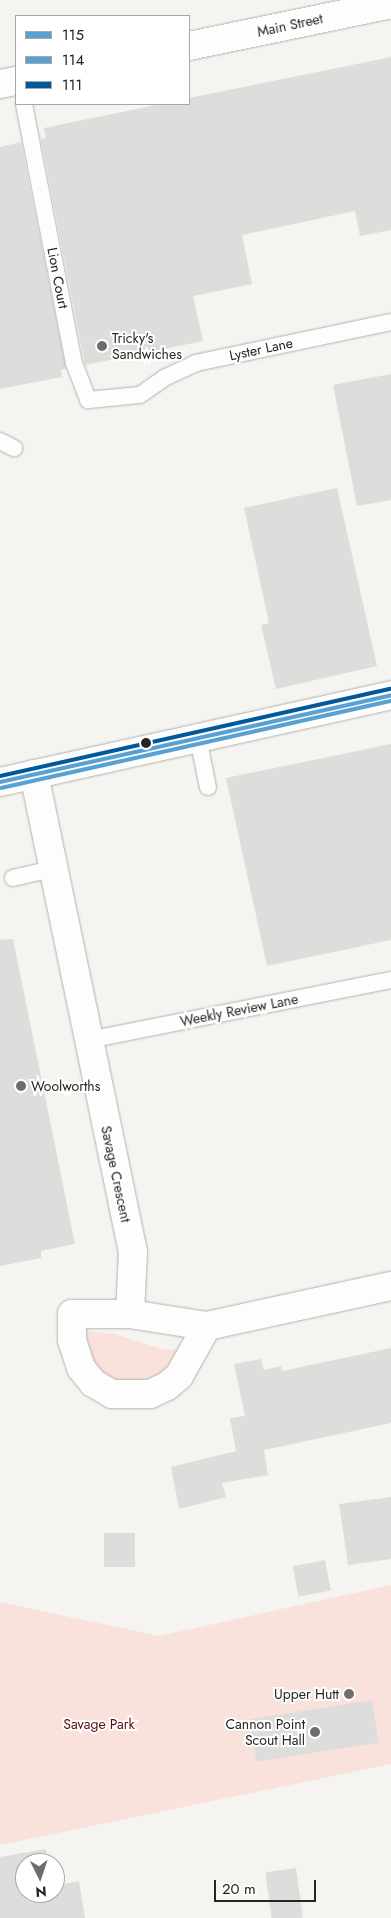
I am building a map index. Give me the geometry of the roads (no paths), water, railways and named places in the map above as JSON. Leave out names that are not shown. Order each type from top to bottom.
[{"type":"street","name":"Main Street","points":[[190,46],[391,4]]},
{"type":"street","points":[[0,84],[15,81]]},
{"type":"street","points":[[0,782],[391,695]]},
{"type":"street","name":"Savage Crescent","points":[[34,774],[52,869],[133,1252],[130,1314]]},
{"type":"street","points":[[207,1326],[179,1376],[167,1386],[150,1394],[112,1394],[92,1383],[81,1368],[72,1340],[72,1314],[130,1314],[207,1326],[391,1286]]},
{"type":"lane","name":"Lion Court","points":[[24,105],[74,364],[84,391],[88,400],[140,395]]},
{"type":"lane","name":"Lyster Lane","points":[[140,395],[164,378],[196,364],[391,322]]},
{"type":"lane","points":[[198,738],[208,787]]},
{"type":"lane","points":[[13,878],[52,869]]},
{"type":"lane","name":"Weekly Review Lane","points":[[88,1040],[255,1002],[391,980]]},
{"type":"place","name":"Tricky's Sandwiches","points":[[102,346]]},
{"type":"place","name":"Woolworths","points":[[21,1086]]},
{"type":"place","name":"Upper Hutt","points":[[349,1694]]},
{"type":"place","name":"Cannon Point Scout Hall","points":[[315,1732]]},
{"type":"park label","name":"Savage Park","points":[[99,1724]]}]
